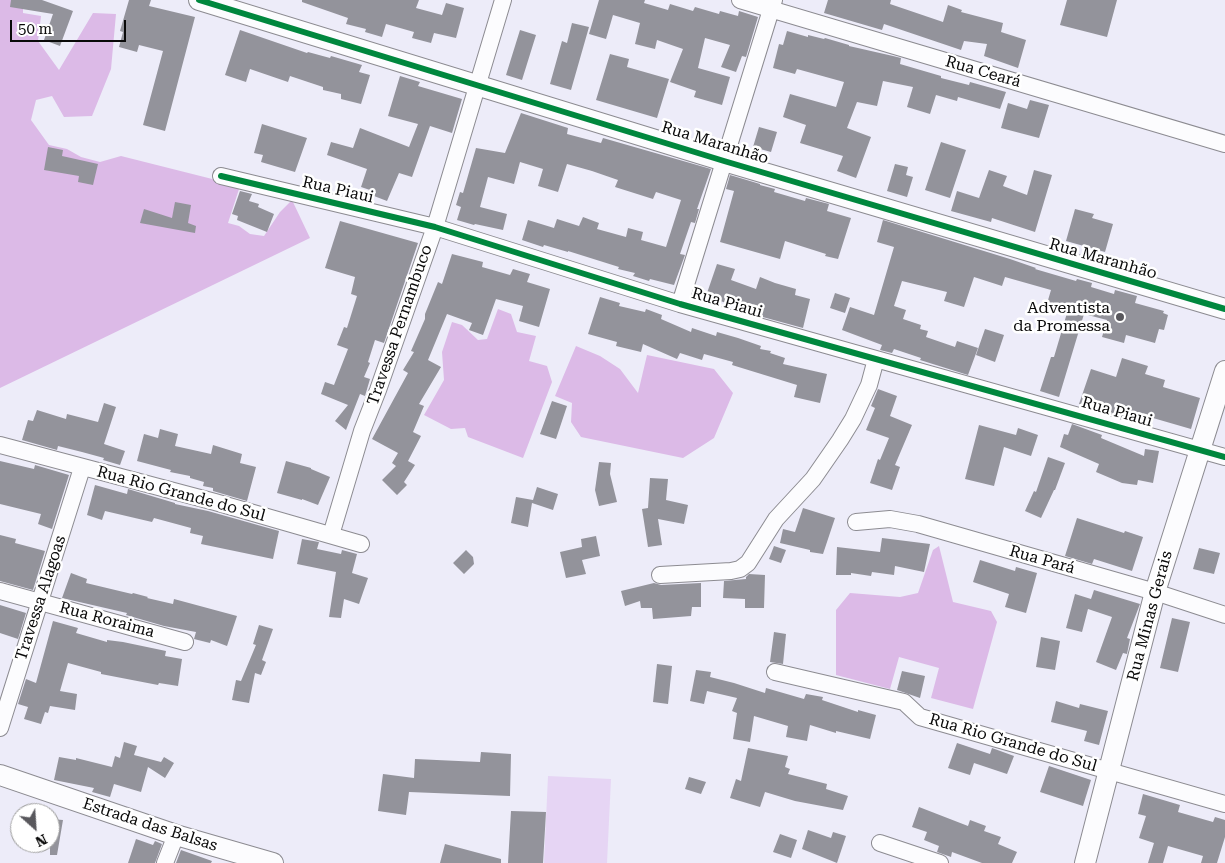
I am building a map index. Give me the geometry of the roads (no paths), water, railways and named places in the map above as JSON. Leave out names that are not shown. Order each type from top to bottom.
[{"type":"street","name":"Rua Maranhão","points":[[199,0],[228,4],[724,161],[1225,309]]},
{"type":"street","name":"Travessa Pernambuco","points":[[331,535],[362,432],[435,227],[503,0]]},
{"type":"street","name":"Rua Ceará","points":[[740,0],[773,5],[1225,144]]},
{"type":"street","points":[[680,304],[773,5]]},
{"type":"street","name":"Rua Piaui","points":[[221,176],[435,227],[680,304],[1225,457]]},
{"type":"street","points":[[660,574],[731,571],[748,563],[776,519],[813,479],[840,440],[853,419],[869,385],[876,359]]},
{"type":"street","name":"Rua Minas Gerais","points":[[1085,863],[1155,592],[1225,371]]},
{"type":"street","name":"Rua Rio Grande do Sul","points":[[0,445],[215,502],[361,544]]},
{"type":"street","name":"Travessa Alagoas","points":[[0,728],[82,468]]},
{"type":"street","name":"Rua Pará","points":[[856,522],[890,519],[918,524],[1155,592],[1225,615]]},
{"type":"street","name":"Rua Roraima","points":[[0,591],[185,642]]},
{"type":"street","name":"Rua Rio Grande do Sul","points":[[775,672],[904,702],[920,716],[1225,804]]},
{"type":"street","name":"Estrada das Balsas","points":[[0,775],[248,860],[273,863]]},
{"type":"street","points":[[165,863],[176,835]]},
{"type":"street","points":[[880,843],[940,863]]},
{"type":"place","name":"Adventista da Promessa","points":[[1120,317]]}]
